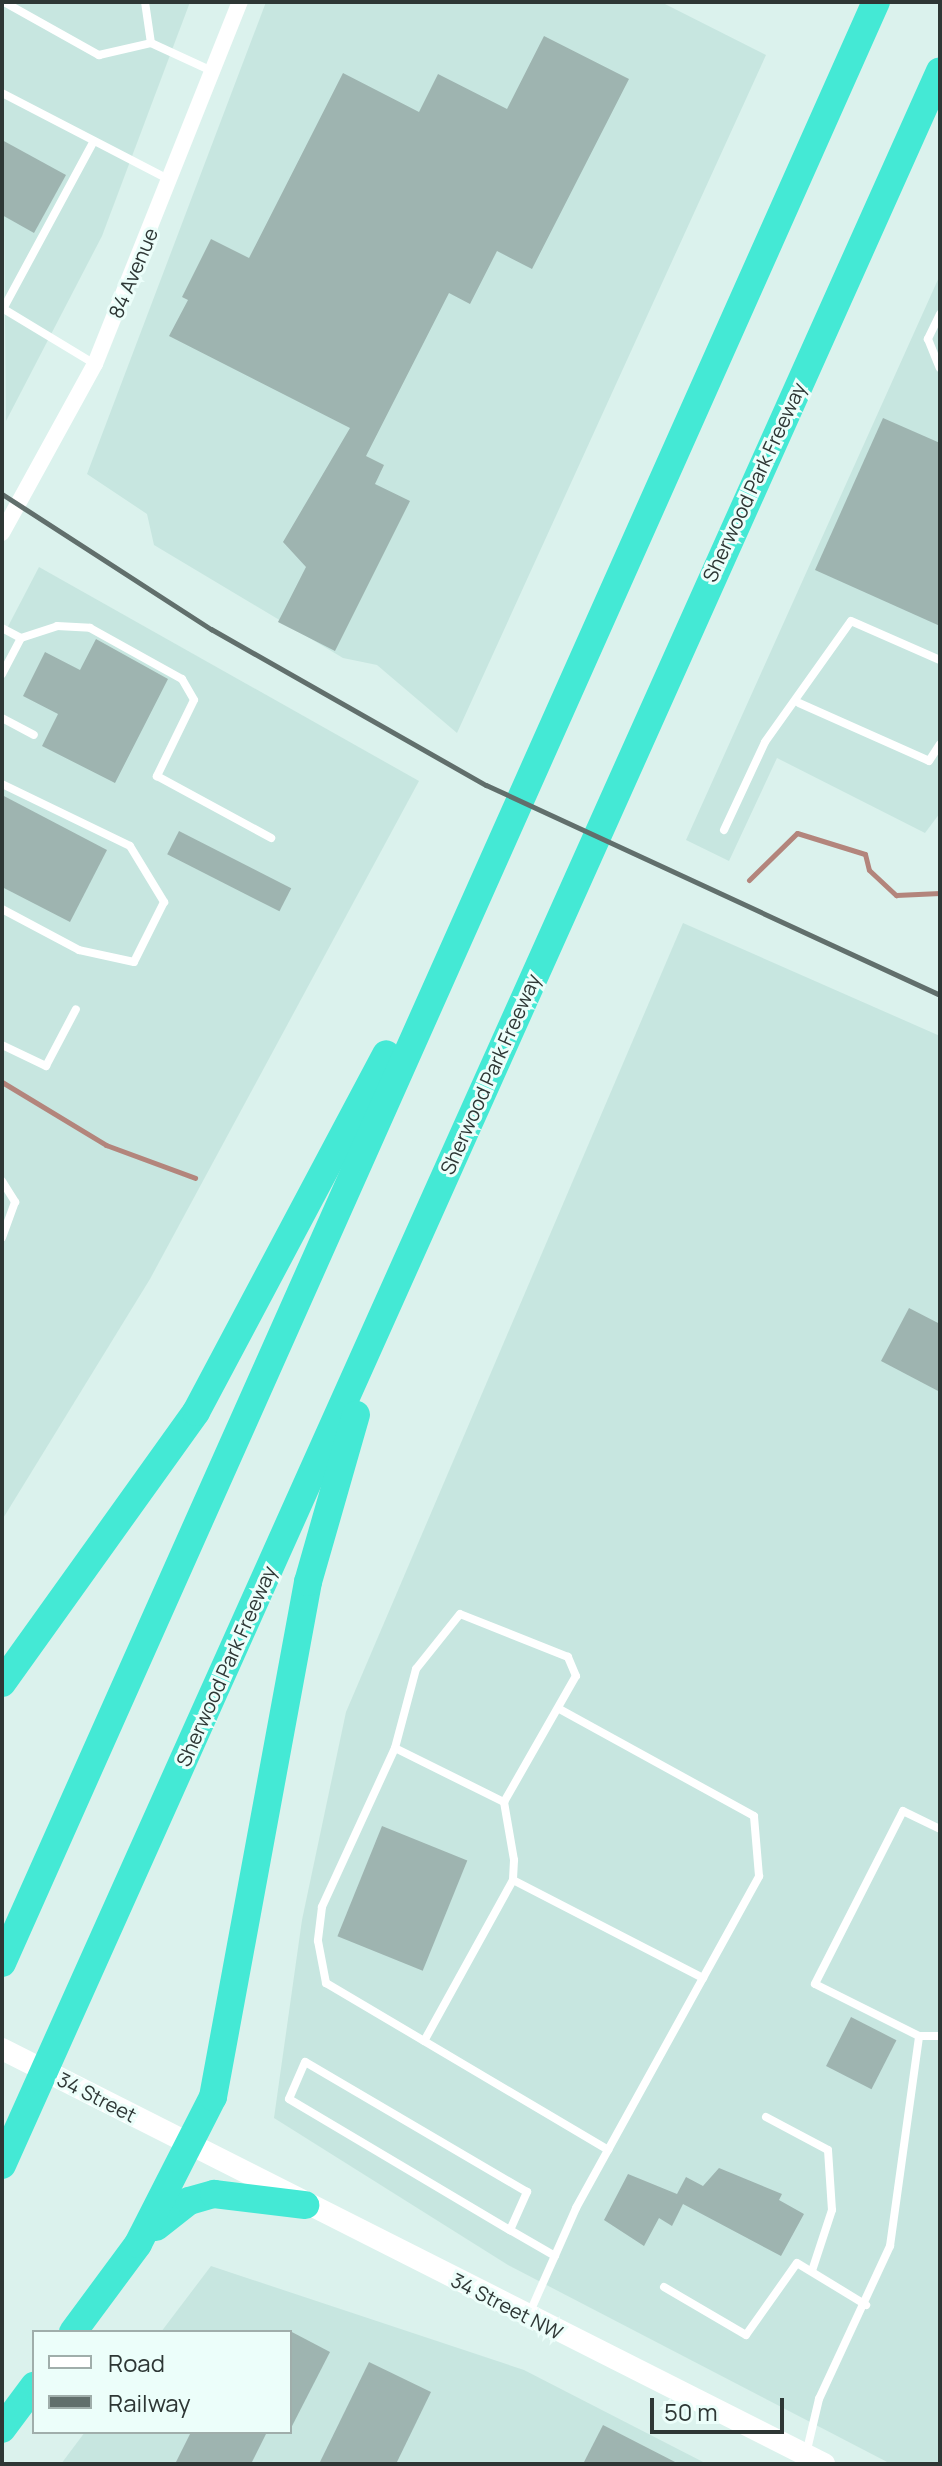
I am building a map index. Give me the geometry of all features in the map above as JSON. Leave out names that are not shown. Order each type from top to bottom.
[{"type":"highway","points":[[820,125],[861,2]]},
{"type":"highway","points":[[2,1963],[876,2]]},
{"type":"highway","name":"Sherwood Park Freeway","points":[[2,2165],[395,1289],[621,772],[940,71]]},
{"type":"highway","points":[[2,1683],[196,1412],[462,926]]},
{"type":"highway","points":[[74,2330],[138,2244],[191,2145],[217,2080],[308,1582],[395,1289]]},
{"type":"highway","points":[[138,2244],[175,2209],[201,2196],[245,2193],[305,2205]]},
{"type":"highway","points":[[2,2429],[32,2389]]},
{"type":"main road","name":"34 Street","points":[[2,2049],[191,2145]]},
{"type":"main road","name":"34 Street NW","points":[[191,2145],[810,2461]]},
{"type":"street","name":"84 Avenue","points":[[2,533],[95,364],[172,181],[240,2]]},
{"type":"lane","points":[[4,2],[99,55],[151,43],[213,72]]},
{"type":"lane","points":[[145,2],[151,43]]},
{"type":"lane","points":[[2,93],[172,181]]},
{"type":"lane","points":[[94,141],[3,308],[95,364]]},
{"type":"lane","points":[[940,314],[928,339],[940,368]]},
{"type":"lane","points":[[724,830],[765,742],[799,703],[851,621],[940,660]]},
{"type":"lane","points":[[2,674],[21,638],[57,626],[90,628],[182,679],[194,700],[157,776],[271,838]]},
{"type":"lane","points":[[2,628],[21,638]]},
{"type":"lane","points":[[799,703],[929,761],[940,744]]},
{"type":"lane","points":[[2,718],[34,735]]},
{"type":"lane","points":[[2,784],[130,846],[164,902],[134,962],[79,950],[2,909]]},
{"type":"lane","points":[[2,1045],[46,1066],[76,1009]]},
{"type":"lane","points":[[2,1181],[15,1202],[2,1238]]},
{"type":"lane","points":[[424,2041],[513,1880],[504,1802],[561,1710],[576,1676],[568,1657],[460,1614],[416,1669],[395,1748],[322,1907],[318,1941],[326,1983],[608,2150]]},
{"type":"lane","points":[[528,2316],[608,2150],[759,1876],[754,1816],[561,1710]]},
{"type":"lane","points":[[395,1748],[504,1802]]},
{"type":"lane","points":[[940,1829],[903,1811],[815,1984],[919,2036],[940,2036]]},
{"type":"lane","points":[[513,1880],[703,1978]]},
{"type":"lane","points":[[810,2461],[819,2399],[866,2305],[890,2246],[919,2036]]},
{"type":"lane","points":[[510,2230],[527,2192],[305,2062],[289,2099],[510,2230],[555,2256]]},
{"type":"lane","points":[[766,2117],[828,2150],[832,2210],[812,2271]]},
{"type":"lane","points":[[664,2287],[746,2335],[797,2263],[866,2305]]},
{"type":"shaded area","points":[[2,2],[190,2],[102,236],[6,421]]},
{"type":"shaded area","points":[[266,2],[661,2],[766,55],[457,733],[377,665],[343,658],[154,545],[147,514],[87,474]]},
{"type":"shaded area","points":[[940,275],[940,813],[925,833],[777,758],[729,861],[686,840]]},
{"type":"shaded area","points":[[39,567],[419,781],[150,1279],[2,1520],[2,638]]},
{"type":"shaded area","points":[[683,923],[940,1036],[940,2464],[891,2464],[508,2265],[274,2118],[302,1920],[346,1712]]},
{"type":"shaded area","points":[[211,2266],[524,2370],[707,2464],[61,2464],[84,2434],[292,2434],[292,2330],[163,2330]]},
{"type":"building","points":[[544,36],[629,79],[532,269],[497,251],[470,304],[449,293],[366,456],[384,465],[375,484],[410,501],[335,651],[278,622],[306,567],[283,542],[350,428],[169,336],[188,300],[182,297],[211,239],[249,258],[343,73],[419,112],[438,74],[507,109]]},
{"type":"building","points":[[2,140],[66,175],[34,233],[2,215]]},
{"type":"building","points":[[883,418],[940,443],[940,626],[815,570]]},
{"type":"building","points":[[96,639],[168,679],[115,783],[42,746],[58,714],[23,696],[45,652],[80,670]]},
{"type":"building","points":[[2,795],[107,850],[70,922],[2,887]]},
{"type":"building","points":[[179,831],[291,888],[279,911],[167,854]]},
{"type":"building","points":[[909,1308],[940,1324],[940,1392],[881,1361]]},
{"type":"building","points":[[382,1826],[467,1860],[423,1971],[337,1936]]},
{"type":"building","points":[[851,2017],[896,2040],[871,2089],[826,2066]]},
{"type":"building","points":[[719,2168],[782,2194],[779,2200],[804,2214],[781,2256],[683,2204],[672,2226],[659,2218],[644,2246],[604,2220],[628,2174],[677,2194],[686,2177],[703,2186]]},
{"type":"building","points":[[292,2332],[330,2352],[292,2426]]},
{"type":"building","points":[[369,2362],[431,2392],[396,2464],[319,2464]]},
{"type":"building","points":[[603,2425],[679,2464],[583,2464]]},
{"type":"building","points":[[190,2434],[266,2434],[251,2464],[175,2464]]},
{"type":"waterway","points":[[749,880],[797,833],[865,854],[869,870],[896,895],[940,893]]},
{"type":"waterway","points":[[2,1082],[106,1145],[195,1178]]},
{"type":"railway","points":[[2,494],[211,629],[486,785],[940,995]]}]
